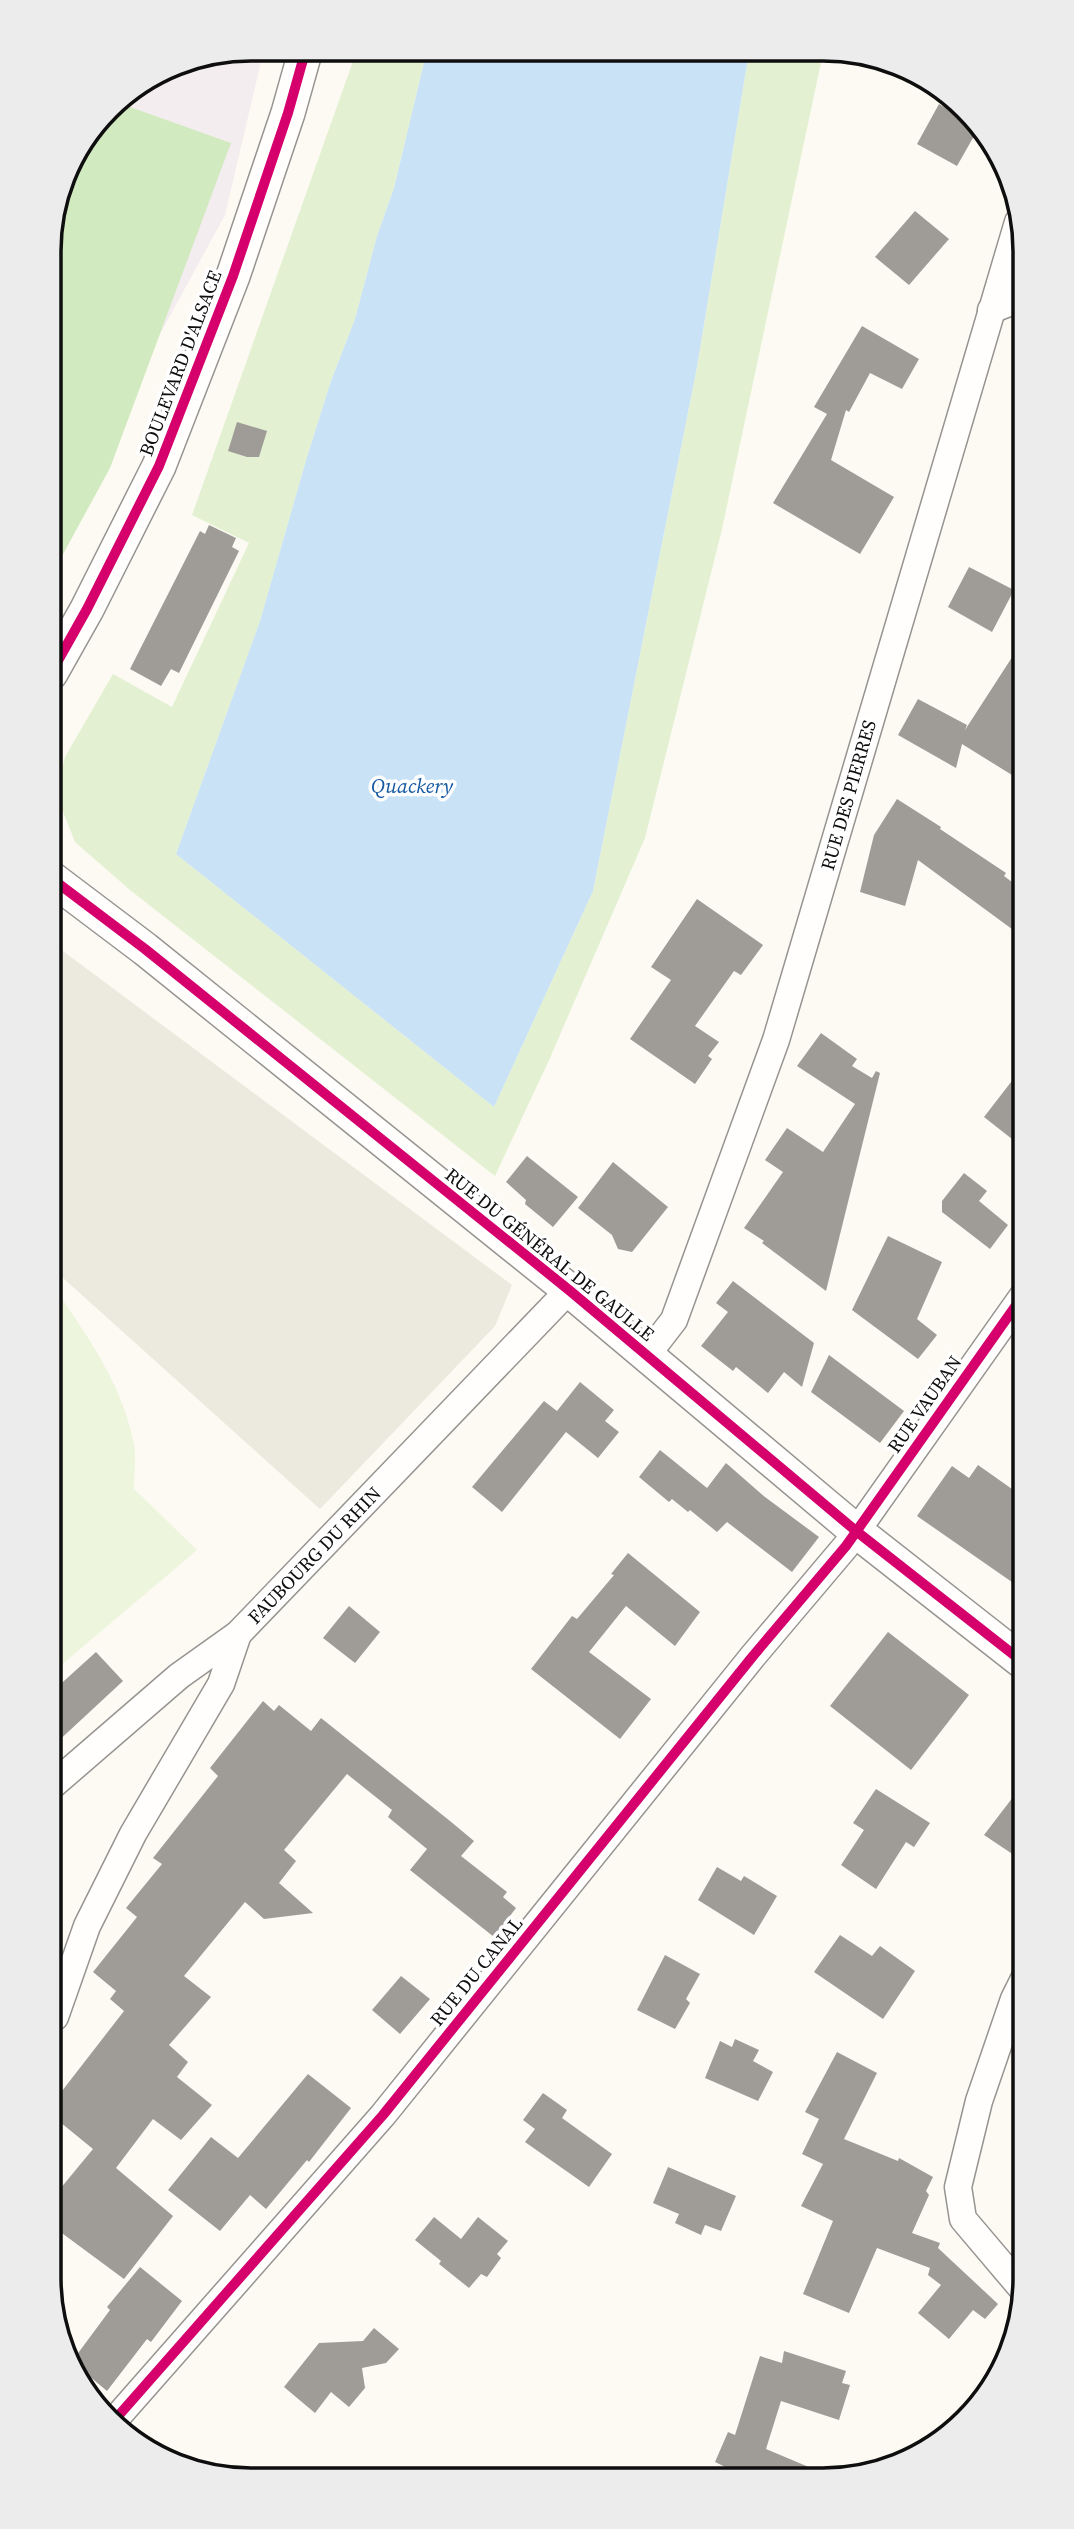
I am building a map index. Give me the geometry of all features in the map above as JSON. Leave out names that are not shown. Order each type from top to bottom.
[{"type":"street","name":"BOULEVARD D'ALSACE","points":[[62,654],[87,610],[159,466],[233,276],[288,113],[303,61]]},
{"type":"street","name":"RUE DES PIERRES","points":[[647,1354],[674,1320],[776,1040],[1012,241]]},
{"type":"street","points":[[991,310],[1013,301]]},
{"type":"street","name":"RUE DU GÉNÉRAL DE GAULLE","points":[[62,886],[156,958],[569,1290],[856,1531],[1012,1654]]},
{"type":"street","name":"FAUBOURG DU RHIN","points":[[61,2000],[87,1926],[133,1834],[221,1684],[239,1634],[569,1290]]},
{"type":"street","name":"RUE VAUBAN","points":[[856,1531],[1012,1309]]},
{"type":"street","name":"RUE DU CANAL","points":[[119,2414],[383,2115],[856,1531]]},
{"type":"street","points":[[61,1778],[179,1676],[239,1634]]},
{"type":"street","points":[[1012,2004],[979,2101],[958,2187],[963,2219],[1012,2277]]},
{"type":"shaded area","points":[[261,61],[225,215],[62,514],[62,239],[68,202],[81,167],[93,146],[117,117],[156,87],[190,71],[214,65]]},
{"type":"shaded area","points":[[62,950],[512,1285],[495,1326],[320,1509],[61,1277]]},
{"type":"green space","points":[[353,61],[424,61],[394,188],[377,236],[355,319],[331,381],[307,457],[260,621],[176,854],[494,1107],[593,891],[697,367],[748,61],[821,61],[722,529],[645,838],[550,1058],[495,1176],[130,890],[75,842],[62,808],[62,770],[65,757],[113,674],[172,707],[249,543],[192,515]]},
{"type":"green space","points":[[128,106],[231,143],[110,468],[62,556],[63,227],[68,202],[81,167],[93,146]]},
{"type":"green space","points":[[61,1298],[101,1359],[120,1398],[134,1446],[134,1489],[197,1550],[61,1665]]},
{"type":"water","name":"Quackery","points":[[424,61],[748,61],[697,367],[593,891],[494,1107],[176,854],[260,621],[307,457],[331,381],[355,319],[377,236],[394,188]]},
{"type":"building","points":[[939,104],[957,117],[974,137],[957,166],[917,144]]},
{"type":"building","points":[[915,211],[949,239],[909,285],[875,257]]},
{"type":"building","points":[[862,326],[919,359],[902,389],[870,373],[849,412],[846,410],[831,460],[894,497],[860,554],[773,503],[827,414],[814,407]]},
{"type":"building","points":[[237,422],[267,431],[259,457],[247,457],[228,451]]},
{"type":"building","points":[[209,525],[236,538],[232,547],[239,551],[179,673],[171,669],[161,686],[130,669],[200,531],[205,534]]},
{"type":"building","points":[[969,567],[1013,589],[992,632],[948,607]]},
{"type":"building","points":[[1013,656],[1013,775],[962,744],[956,768],[898,735],[918,699],[967,725],[965,730]]},
{"type":"building","points":[[897,799],[941,827],[940,829],[1006,873],[1004,876],[1013,883],[1013,930],[918,860],[905,906],[860,892],[874,835]]},
{"type":"building","points":[[697,899],[763,945],[741,975],[734,971],[695,1026],[719,1042],[708,1056],[712,1059],[695,1084],[630,1039],[671,980],[651,967]]},
{"type":"building","points":[[821,1033],[857,1059],[852,1066],[872,1078],[876,1071],[880,1073],[826,1291],[744,1228],[783,1172],[765,1160],[787,1128],[823,1152],[855,1104],[797,1066]]},
{"type":"building","points":[[1013,1080],[1013,1139],[984,1117]]},
{"type":"building","points":[[527,1156],[578,1197],[553,1227],[525,1204],[526,1200],[506,1182]]},
{"type":"building","points":[[613,1162],[668,1207],[632,1252],[618,1249],[612,1235],[578,1208]]},
{"type":"building","points":[[964,1173],[987,1191],[979,1201],[1008,1225],[990,1249],[942,1212],[942,1201]]},
{"type":"building","points":[[888,1236],[942,1262],[917,1319],[937,1335],[918,1359],[852,1310]]},
{"type":"building","points":[[733,1281],[814,1343],[802,1387],[784,1372],[768,1393],[736,1367],[733,1371],[701,1346],[728,1312],[716,1303]]},
{"type":"building","points":[[829,1355],[904,1411],[880,1443],[811,1392]]},
{"type":"building","points":[[580,1382],[614,1410],[605,1421],[619,1432],[598,1458],[566,1432],[502,1512],[472,1487],[544,1401],[557,1411]]},
{"type":"building","points":[[660,1450],[707,1488],[726,1463],[765,1497],[819,1537],[792,1572],[727,1522],[717,1532],[690,1510],[688,1512],[672,1499],[669,1502],[639,1477]]},
{"type":"building","points":[[978,1465],[1012,1489],[1012,1582],[917,1516],[952,1466],[969,1478]]},
{"type":"building","points":[[628,1553],[700,1612],[675,1646],[626,1606],[589,1652],[651,1699],[620,1739],[531,1669],[572,1616],[577,1619],[614,1575],[611,1574]]},
{"type":"building","points":[[349,1606],[380,1632],[355,1663],[323,1638]]},
{"type":"building","points":[[888,1632],[969,1695],[911,1770],[830,1706]]},
{"type":"building","points":[[96,1652],[123,1681],[61,1738],[61,1683]]},
{"type":"building","points":[[263,1701],[274,1711],[279,1705],[311,1731],[321,1718],[474,1841],[461,1856],[507,1892],[503,1897],[516,1908],[494,1937],[410,1870],[427,1849],[388,1817],[392,1810],[347,1774],[284,1850],[296,1861],[279,1883],[313,1913],[264,1919],[245,1902],[184,1976],[211,1997],[169,2045],[188,2062],[177,2077],[212,2105],[181,2140],[153,2119],[116,2168],[173,2216],[124,2279],[61,2232],[61,2188],[93,2149],[61,2123],[61,2092],[124,2011],[110,1999],[116,1991],[93,1972],[137,1917],[126,1908],[162,1864],[153,1858],[218,1776],[210,1768]]},
{"type":"building","points":[[876,1789],[930,1823],[914,1847],[906,1842],[876,1889],[841,1865],[864,1830],[853,1823]]},
{"type":"building","points":[[1012,1798],[1012,1854],[984,1835]]},
{"type":"building","points":[[717,1867],[741,1881],[744,1876],[777,1896],[754,1935],[698,1900]]},
{"type":"building","points":[[840,1935],[872,1956],[880,1946],[915,1971],[883,2019],[814,1972]]},
{"type":"building","points":[[665,1955],[700,1974],[686,1999],[690,2003],[675,2029],[637,2010]]},
{"type":"building","points":[[401,1976],[430,1999],[400,2034],[372,2010]]},
{"type":"building","points":[[735,2039],[759,2050],[753,2061],[773,2072],[758,2101],[705,2078],[720,2041],[732,2047]]},
{"type":"building","points":[[837,2052],[877,2073],[844,2139],[898,2161],[899,2158],[933,2177],[926,2191],[929,2195],[912,2233],[940,2243],[938,2248],[998,2304],[985,2319],[973,2310],[949,2339],[918,2313],[941,2285],[928,2275],[930,2268],[877,2248],[849,2313],[803,2294],[833,2221],[801,2206],[823,2164],[802,2154],[819,2119],[805,2112]]},
{"type":"building","points":[[308,2074],[351,2108],[309,2162],[307,2160],[266,2209],[250,2195],[220,2231],[168,2190],[211,2137],[238,2158]]},
{"type":"building","points":[[543,2093],[567,2110],[562,2118],[612,2154],[589,2187],[525,2142],[535,2129],[523,2120]]},
{"type":"building","points":[[668,2167],[736,2196],[721,2231],[705,2225],[701,2235],[675,2223],[679,2214],[653,2203]]},
{"type":"building","points":[[434,2217],[461,2239],[478,2217],[508,2241],[497,2254],[501,2258],[487,2277],[481,2274],[469,2288],[415,2240]]},
{"type":"building","points":[[140,2267],[182,2301],[151,2342],[147,2339],[107,2391],[89,2376],[78,2354],[110,2310],[107,2307]]},
{"type":"building","points":[[374,2328],[399,2349],[386,2363],[362,2368],[365,2388],[349,2407],[331,2392],[315,2413],[284,2387],[319,2343],[363,2341]]},
{"type":"building","points":[[784,2351],[846,2371],[842,2383],[850,2385],[839,2420],[781,2401],[766,2449],[811,2468],[728,2468],[715,2462],[728,2432],[735,2435],[760,2356],[782,2363]]},
{"type":"cycle path","points":[[62,654],[159,466],[233,276],[288,113],[303,61]]},
{"type":"cycle path","points":[[62,886],[145,949],[569,1290],[856,1531],[1012,1654]]},
{"type":"cycle path","points":[[119,2414],[383,2115],[753,1656],[846,1546],[1012,1310]]}]
